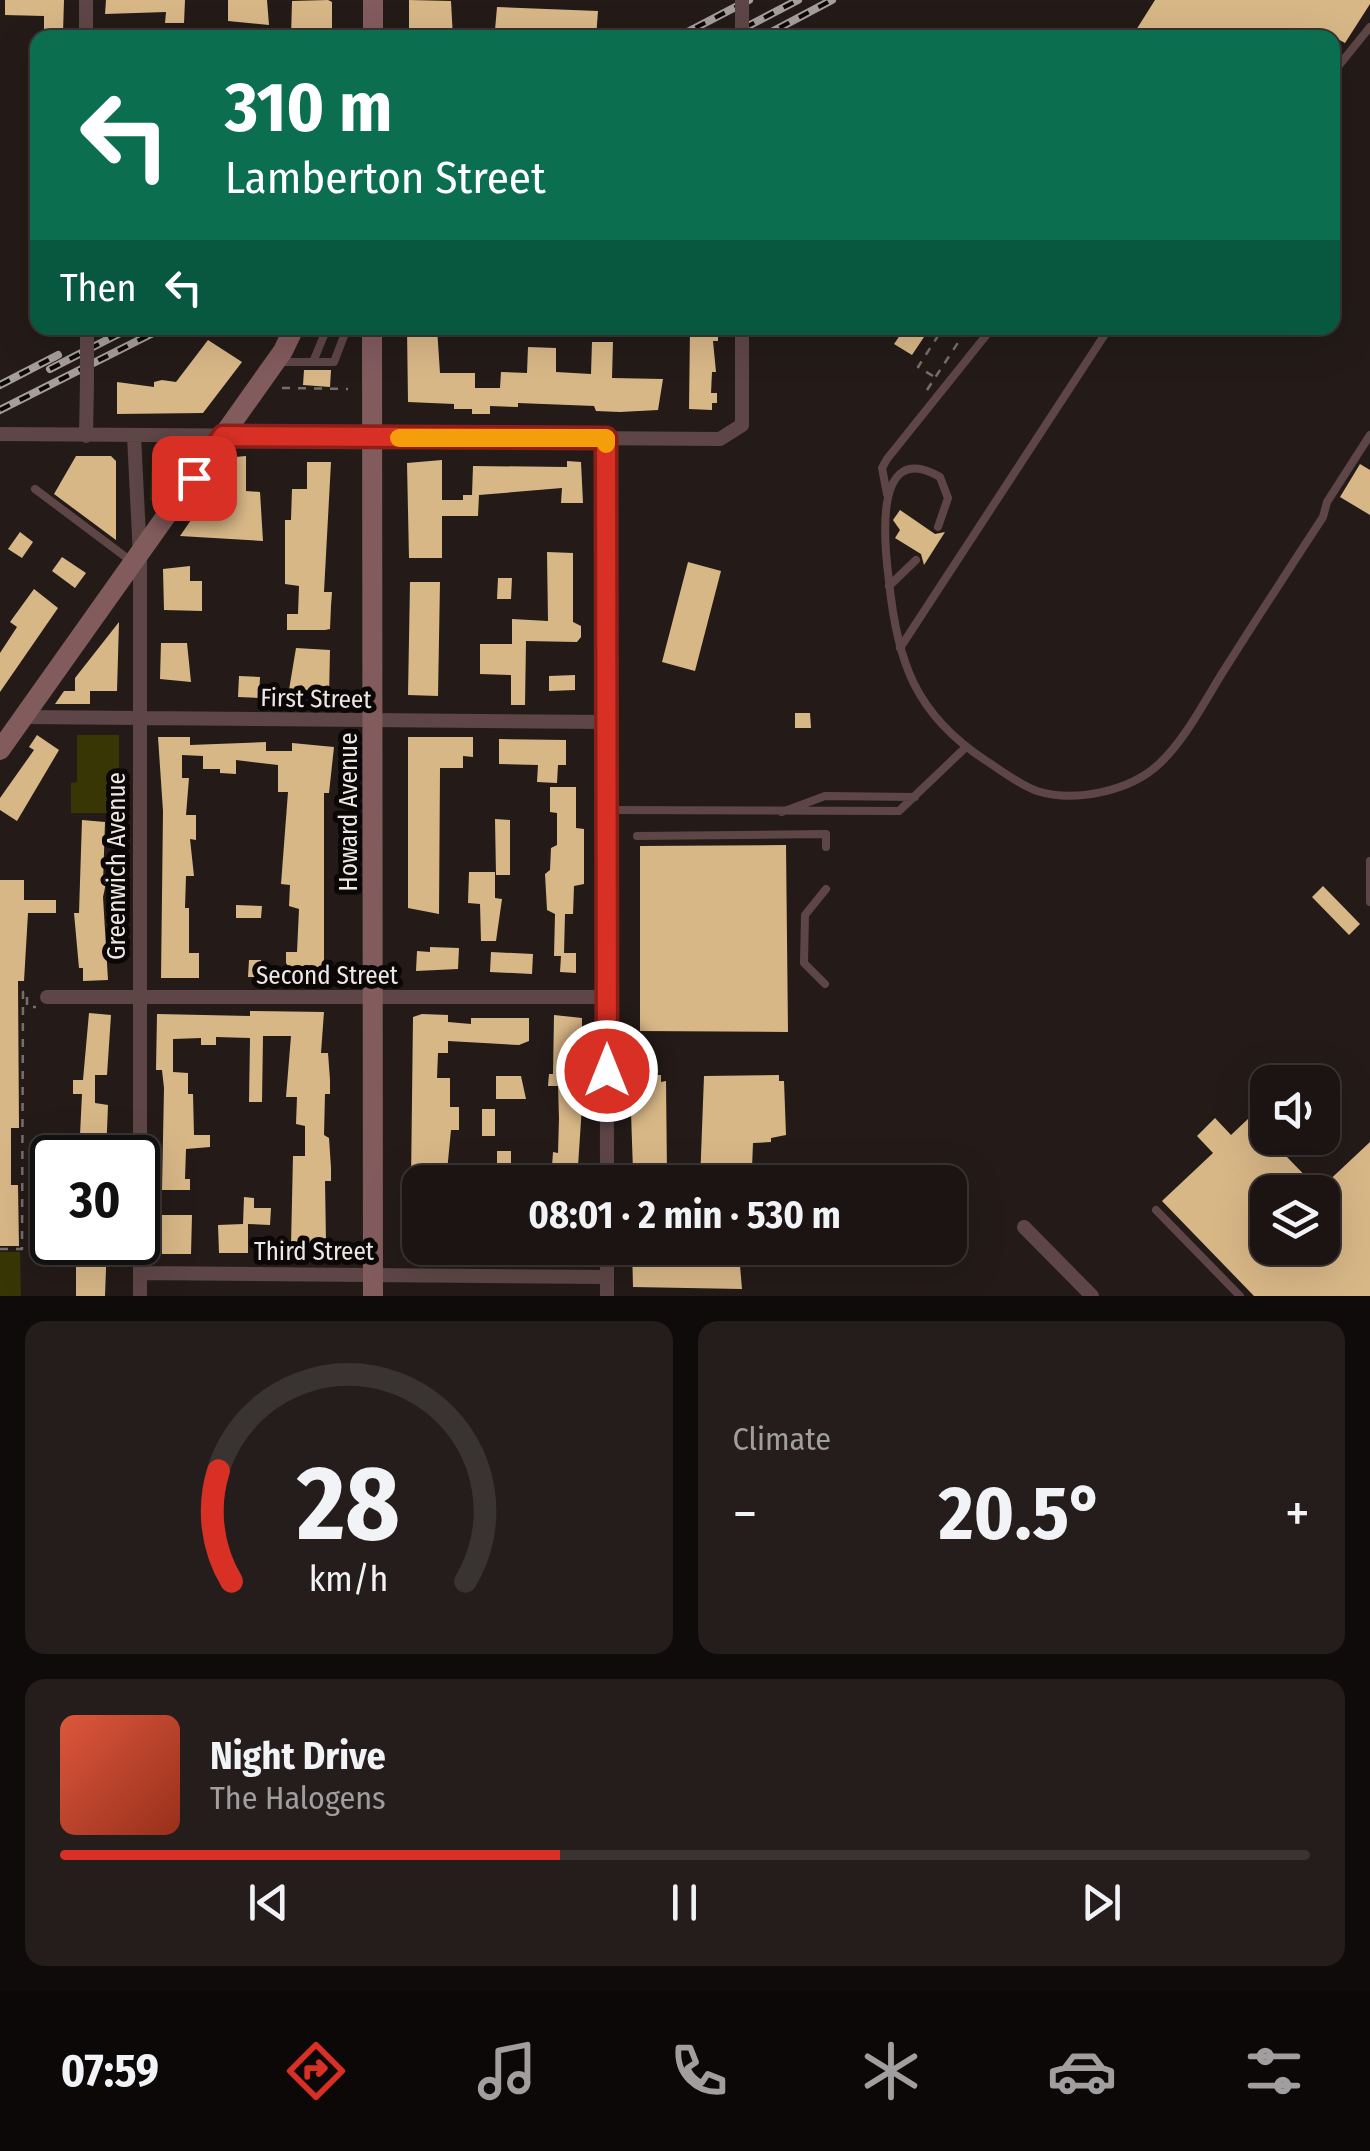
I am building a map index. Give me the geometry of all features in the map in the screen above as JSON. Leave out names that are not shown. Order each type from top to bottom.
[{"type":"main road","points":[[373,0],[373,30]]},
{"type":"main road","points":[[0,750],[280,357],[291,335]]},
{"type":"main road","points":[[280,357],[303,335]]},
{"type":"main road","name":"Howard Avenue","points":[[372,335],[373,1296]]},
{"type":"street","points":[[86,0],[86,30]]},
{"type":"street","points":[[742,0],[742,30]]},
{"type":"street","points":[[86,436],[87,335]]},
{"type":"street","points":[[0,434],[720,439],[737,432],[743,418],[742,335]]},
{"type":"street","name":"Greenwich Avenue","points":[[134,436],[139,718],[140,1296]]},
{"type":"street","points":[[606,438],[607,1165]]},
{"type":"street","name":"First Street","points":[[24,717],[607,722]]},
{"type":"street","name":"Second Street","points":[[45,1002],[138,997],[607,997]]},
{"type":"street","points":[[1024,1227],[1092,1296]]},
{"type":"street","points":[[607,1265],[607,1296]]},
{"type":"street","name":"Third Street","points":[[140,1273],[607,1277]]},
{"type":"lane","points":[[1340,64],[1370,28]]},
{"type":"lane","points":[[314,362],[324,335]]},
{"type":"lane","points":[[280,357],[334,362],[344,335]]},
{"type":"lane","points":[[987,335],[882,468],[887,494],[883,530],[889,586],[900,648],[912,685],[932,717],[965,748],[1012,779],[1052,793],[1112,790],[1159,764],[1323,517],[1327,502],[1370,434]]},
{"type":"lane","points":[[900,648],[1104,335]]},
{"type":"lane","points":[[887,494],[900,477],[910,472],[930,471],[940,477],[948,498],[938,527]]},
{"type":"lane","points":[[35,489],[137,560]]},
{"type":"lane","points":[[889,586],[916,560]]},
{"type":"lane","points":[[607,810],[900,811],[965,748]]},
{"type":"lane","points":[[778,813],[825,796],[915,797]]},
{"type":"lane","points":[[637,836],[826,834],[826,847]]},
{"type":"lane","points":[[1370,861],[1370,902]]},
{"type":"lane","points":[[826,888],[805,915],[804,963],[826,984]]},
{"type":"lane","points":[[1156,1210],[1240,1296]]},
{"type":"path","points":[[938,335],[918,366],[940,384]]},
{"type":"path","points":[[282,388],[348,389]]},
{"type":"path","points":[[153,465],[159,468],[159,475],[175,480]]},
{"type":"path","points":[[0,1249],[22,1249],[23,992],[28,992],[27,1007],[45,1002]]},
{"type":"shaded area","points":[[152,453],[186,455],[154,502],[150,500]]},
{"type":"shaded area","points":[[77,735],[119,735],[119,813],[71,813],[71,783],[77,782]]},
{"type":"shaded area","points":[[0,1252],[20,1252],[21,1296],[0,1296]]},
{"type":"building","points":[[5,0],[64,0],[63,30],[44,30],[44,16],[5,15]]},
{"type":"building","points":[[106,0],[185,0],[184,23],[165,23],[166,12],[105,14]]},
{"type":"building","points":[[228,0],[267,0],[269,25],[228,21]]},
{"type":"building","points":[[409,0],[451,1],[453,30],[409,30]]},
{"type":"building","points":[[1155,0],[1370,0],[1345,43],[1340,40],[1340,30],[1136,30]]},
{"type":"building","points":[[292,1],[332,2],[332,30],[291,30]]},
{"type":"building","points":[[497,7],[598,11],[597,30],[495,30]]},
{"type":"building","points":[[407,335],[437,335],[440,373],[475,373],[475,388],[500,388],[501,372],[527,373],[528,347],[556,348],[556,372],[591,374],[592,342],[613,342],[612,378],[663,379],[658,410],[596,411],[594,406],[518,403],[518,407],[490,406],[490,414],[472,414],[472,409],[454,409],[454,404],[408,402]]},
{"type":"building","points":[[690,335],[718,335],[718,341],[713,341],[716,372],[712,372],[711,393],[717,393],[717,403],[712,403],[712,410],[689,409]]},
{"type":"building","points":[[900,335],[925,335],[912,355],[894,344]]},
{"type":"building","points":[[208,340],[242,362],[203,413],[117,414],[117,382],[154,387],[154,382],[162,380],[176,382]]},
{"type":"building","points":[[304,370],[331,370],[330,387],[303,385]]},
{"type":"building","points":[[76,456],[111,456],[116,461],[116,540],[54,494]]},
{"type":"building","points":[[246,456],[246,491],[260,492],[263,541],[180,536],[191,520],[219,520],[198,506],[235,457]]},
{"type":"building","points":[[442,460],[442,500],[463,500],[463,495],[472,495],[473,466],[567,467],[567,461],[581,462],[583,503],[561,503],[562,488],[479,495],[478,516],[442,516],[442,558],[409,558],[407,463]]},
{"type":"building","points":[[307,462],[331,462],[324,592],[332,592],[330,629],[287,630],[287,614],[298,614],[299,586],[285,584],[285,520],[291,520],[292,489],[307,489]]},
{"type":"building","points":[[1360,464],[1370,470],[1370,515],[1340,497]]},
{"type":"building","points":[[900,510],[935,534],[945,532],[924,565],[921,554],[895,538],[900,530],[893,520]]},
{"type":"building","points":[[20,532],[33,542],[22,558],[8,549]]},
{"type":"building","points":[[547,552],[573,553],[573,622],[581,626],[581,637],[577,642],[526,641],[525,705],[511,705],[511,675],[480,674],[480,644],[512,644],[512,619],[548,621]]},
{"type":"building","points":[[62,557],[86,573],[75,588],[52,571]]},
{"type":"building","points":[[688,562],[721,571],[695,671],[662,662]]},
{"type":"building","points":[[190,566],[190,581],[202,581],[202,611],[164,610],[163,569]]},
{"type":"building","points":[[498,578],[512,578],[511,599],[497,599]]},
{"type":"building","points":[[410,582],[440,582],[438,696],[408,695]]},
{"type":"building","points":[[34,589],[58,608],[0,692],[0,653],[17,627],[10,622]]},
{"type":"building","points":[[119,622],[117,691],[90,691],[90,704],[55,704],[64,691],[75,691],[75,678]]},
{"type":"building","points":[[161,643],[187,643],[191,682],[160,679]]},
{"type":"building","points":[[296,648],[330,650],[329,697],[288,696]]},
{"type":"building","points":[[575,675],[575,690],[549,691],[549,676]]},
{"type":"building","points":[[239,676],[260,677],[259,698],[238,697]]},
{"type":"building","points":[[795,713],[810,713],[811,728],[795,728]]},
{"type":"building","points":[[37,735],[59,750],[17,821],[0,810],[0,798],[34,750],[29,747]]},
{"type":"building","points":[[158,737],[190,737],[190,745],[266,742],[266,751],[292,751],[292,743],[334,747],[329,793],[324,793],[324,969],[290,969],[286,963],[286,952],[297,952],[299,909],[289,906],[290,885],[281,884],[288,792],[278,792],[278,765],[236,760],[236,774],[220,773],[220,769],[203,769],[203,756],[182,755],[182,778],[189,778],[186,815],[196,815],[196,840],[190,839],[194,876],[186,876],[185,908],[189,908],[189,953],[199,953],[199,978],[161,978],[163,811]]},
{"type":"building","points":[[408,737],[473,737],[473,757],[463,756],[463,768],[440,768],[439,914],[408,908]]},
{"type":"building","points":[[499,739],[566,740],[566,765],[558,765],[557,783],[537,782],[538,765],[499,764]]},
{"type":"building","points":[[550,787],[576,787],[576,828],[584,829],[584,884],[574,886],[573,914],[565,914],[564,953],[576,953],[576,973],[560,972],[561,956],[554,956],[555,914],[547,910],[545,874],[550,870],[551,848],[557,845],[557,813],[550,812]]},
{"type":"building","points":[[495,819],[510,820],[510,875],[496,875]]},
{"type":"building","points":[[82,820],[105,822],[103,897],[108,980],[83,981],[83,968],[79,968],[74,913],[79,913]]},
{"type":"building","points":[[786,845],[788,1032],[640,1031],[640,846]]},
{"type":"building","points":[[469,872],[495,872],[495,898],[502,899],[496,941],[481,941],[480,904],[468,903]]},
{"type":"building","points":[[0,880],[24,880],[24,900],[56,900],[56,913],[28,913],[24,981],[18,981],[19,1128],[11,1128],[11,1185],[18,1185],[19,1246],[0,1246]]},
{"type":"building","points":[[1323,886],[1360,924],[1349,935],[1312,897]]},
{"type":"building","points":[[236,905],[262,906],[261,918],[236,918]]},
{"type":"building","points":[[430,947],[459,948],[458,969],[416,971],[417,951],[430,952]]},
{"type":"building","points":[[491,952],[533,954],[532,974],[490,972]]},
{"type":"building","points":[[249,960],[261,960],[260,977],[248,977]]},
{"type":"building","points":[[250,1011],[324,1012],[321,1053],[328,1053],[330,1094],[325,1094],[324,1135],[329,1138],[331,1168],[331,1181],[325,1181],[326,1243],[291,1245],[293,1156],[305,1156],[305,1126],[296,1124],[297,1097],[286,1097],[291,1036],[263,1036],[262,1102],[249,1102],[250,1038],[216,1037],[216,1045],[201,1045],[201,1038],[173,1039],[173,1072],[188,1073],[188,1094],[193,1094],[194,1135],[210,1135],[210,1147],[186,1149],[185,1179],[190,1179],[190,1190],[162,1190],[164,1088],[162,1070],[156,1070],[157,1014],[250,1016]]},
{"type":"building","points":[[89,1013],[111,1015],[107,1075],[95,1075],[95,1103],[108,1105],[107,1135],[80,1135],[82,1094],[73,1094],[73,1080],[83,1080]]},
{"type":"building","points":[[448,1015],[448,1022],[471,1024],[471,1018],[529,1018],[529,1041],[519,1045],[448,1041],[448,1053],[438,1053],[437,1078],[450,1078],[450,1107],[459,1107],[459,1130],[451,1130],[448,1165],[411,1165],[413,1017]]},
{"type":"building","points":[[554,1015],[582,1018],[582,1031],[577,1031],[577,1059],[582,1059],[577,1106],[582,1106],[578,1165],[552,1165],[553,1152],[558,1153],[559,1118],[558,1086],[548,1086],[549,1074],[553,1074]]},
{"type":"building","points":[[629,1054],[643,1054],[642,1075],[661,1075],[661,1082],[666,1081],[667,1165],[633,1165]]},
{"type":"building","points":[[779,1075],[779,1081],[784,1081],[786,1135],[771,1138],[771,1142],[753,1143],[752,1165],[701,1165],[704,1076]]},
{"type":"building","points":[[496,1076],[521,1076],[526,1099],[496,1099]]},
{"type":"building","points":[[482,1109],[495,1109],[495,1136],[482,1136]]},
{"type":"building","points":[[1215,1118],[1231,1135],[1249,1118],[1250,1155],[1285,1155],[1304,1175],[1250,1175],[1250,1265],[1340,1265],[1340,1175],[1335,1175],[1370,1142],[1370,1296],[1254,1296],[1162,1201],[1213,1153],[1197,1136]]},
{"type":"building","points":[[497,1151],[511,1151],[511,1165],[497,1165]]},
{"type":"building","points":[[244,1197],[254,1198],[254,1208],[271,1208],[270,1225],[248,1224],[248,1253],[219,1253],[218,1225],[243,1224]]},
{"type":"building","points":[[161,1215],[192,1215],[191,1254],[162,1254]]},
{"type":"building","points":[[76,1265],[106,1265],[105,1296],[76,1296]]},
{"type":"building","points":[[632,1265],[740,1265],[742,1289],[633,1287]]},
{"type":"railway","points":[[691,30],[749,0]]},
{"type":"railway","points":[[740,30],[798,0]]},
{"type":"railway","points":[[775,30],[832,0]]},
{"type":"railway","points":[[50,369],[116,335]]},
{"type":"railway","points":[[0,410],[149,335]]},
{"type":"railway","points":[[0,385],[58,355]]},
{"type":"slow traffic","points":[[399,438],[606,438],[606,444]]},
{"type":"route","points":[[194,478],[223,436],[606,438],[607,1071]]}]
